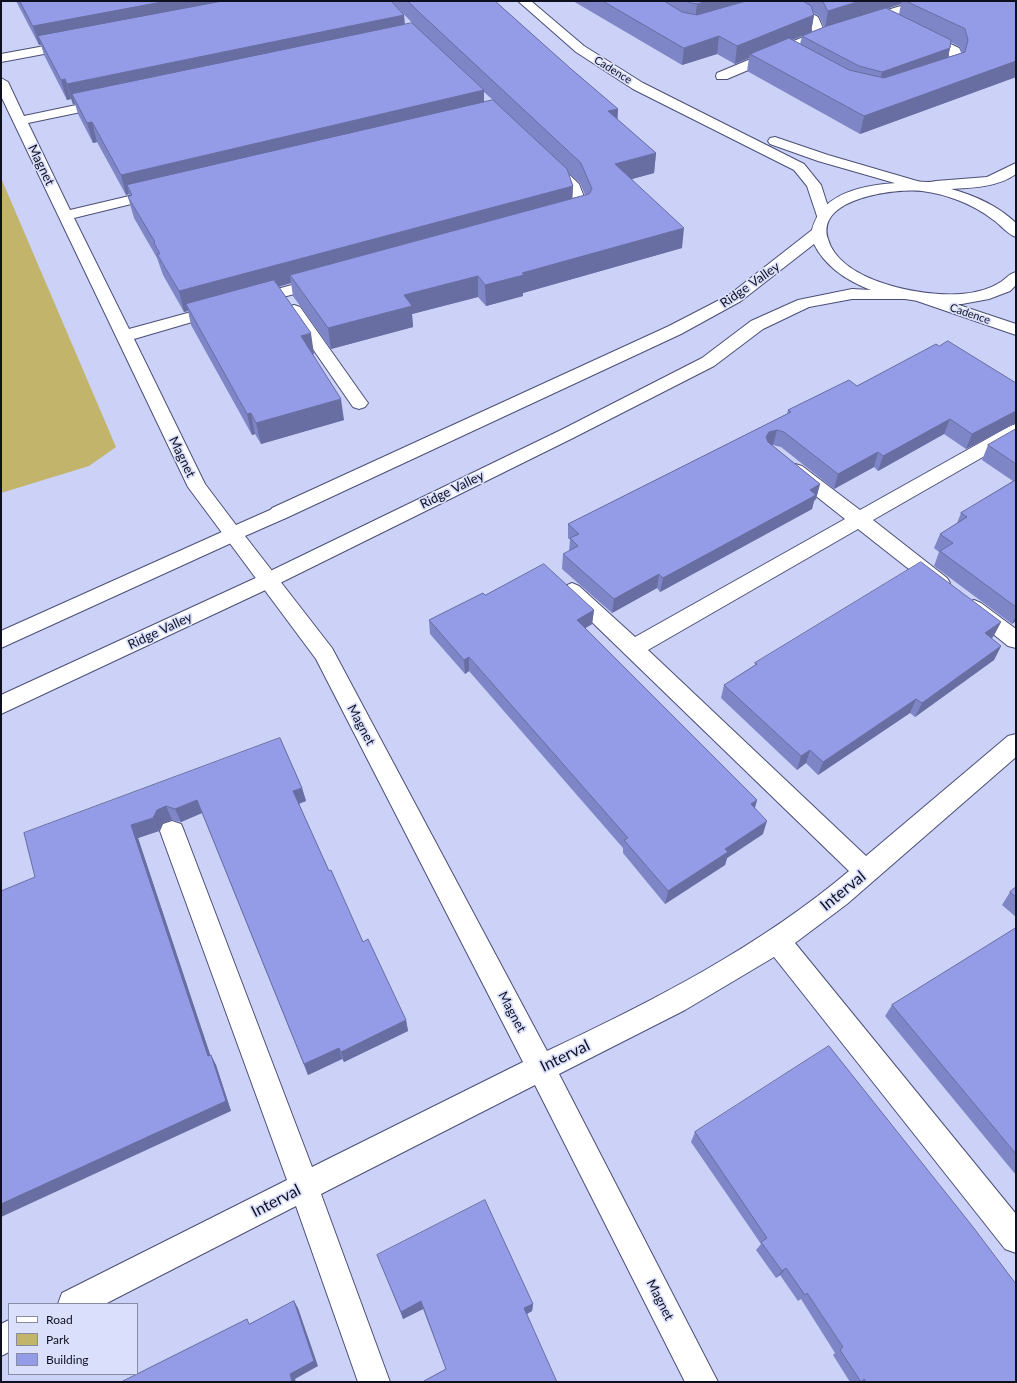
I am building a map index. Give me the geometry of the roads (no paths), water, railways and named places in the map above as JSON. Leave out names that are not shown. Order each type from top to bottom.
[{"type":"street","name":"Cadence","points":[[524,1],[580,49],[638,86],[712,122],[735,136],[776,154],[799,167],[814,185],[823,216]]},
{"type":"street","points":[[855,24],[908,8],[913,1]]},
{"type":"street","points":[[768,6],[781,2],[814,20],[820,35]]},
{"type":"street","points":[[883,15],[955,51],[954,65],[924,75]]},
{"type":"street","points":[[722,76],[820,35],[834,31]]},
{"type":"street","points":[[1,58],[87,42]]},
{"type":"street","points":[[786,49],[799,56]]},
{"type":"street","name":"Magnet","points":[[1,82],[197,487],[324,654],[541,1068],[702,1382]]},
{"type":"street","points":[[20,121],[118,101]]},
{"type":"street","name":"Cadence","points":[[712,122],[748,131],[805,152],[922,186],[983,206],[1007,221],[1016,232]]},
{"type":"street","points":[[541,155],[574,187],[582,210],[551,219]]},
{"type":"street","points":[[1016,167],[1009,173],[985,182],[889,188],[860,193],[837,202],[823,216],[818,233],[825,252],[843,270],[870,285],[904,295],[940,299],[974,297],[1002,288],[1016,278]]},
{"type":"street","points":[[66,215],[174,189]]},
{"type":"street","name":"Ridge Valley","points":[[1,640],[675,330],[735,298],[818,233]]},
{"type":"street","points":[[244,303],[336,278]]},
{"type":"street","points":[[282,293],[359,403]]},
{"type":"street","name":"Ridge Valley","points":[[1,705],[267,580],[568,434],[708,362],[757,325],[804,304],[852,294],[904,295]]},
{"type":"street","name":"Cadence","points":[[923,298],[1016,330]]},
{"type":"street","points":[[124,336],[229,307]]},
{"type":"street","points":[[634,648],[1016,430]]},
{"type":"street","points":[[779,457],[857,520],[1016,640]]},
{"type":"street","points":[[559,580],[634,648],[866,872]]},
{"type":"street","name":"Interval","points":[[75,1303],[304,1186],[676,1001],[777,941],[838,896],[1016,743]]},
{"type":"street","points":[[172,831],[304,1186],[374,1382]]},
{"type":"street","points":[[777,941],[1016,1238]]}]
